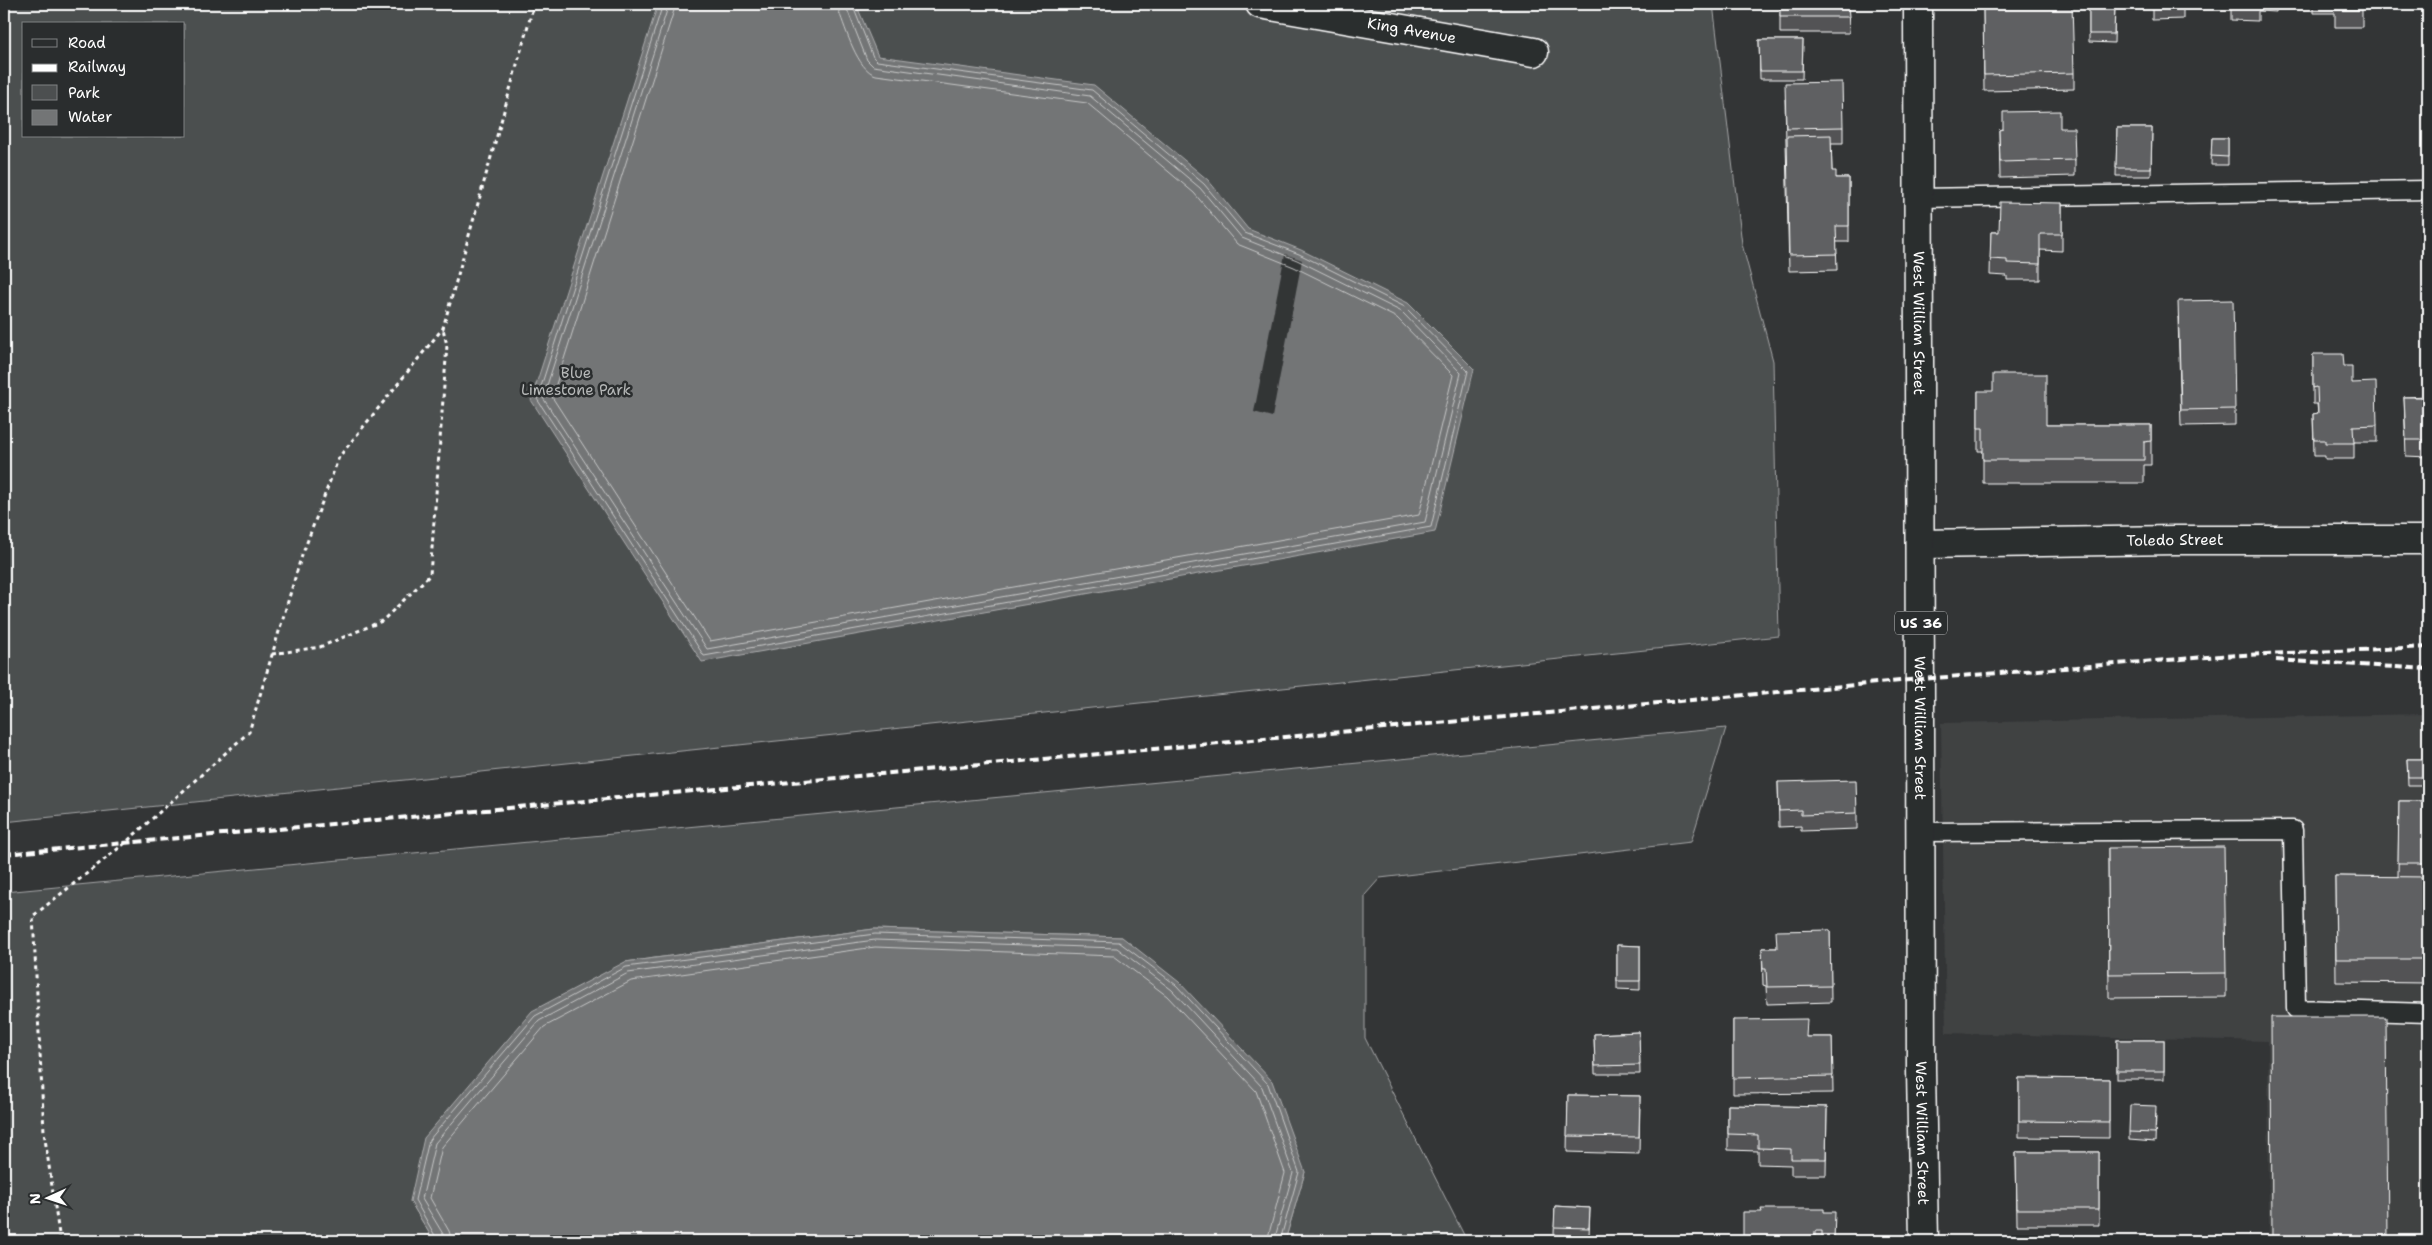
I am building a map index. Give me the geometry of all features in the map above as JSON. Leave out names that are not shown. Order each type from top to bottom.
[{"type":"main road","name":"King Avenue","points":[[1260,4],[1534,52]]},
{"type":"main road","name":"West William Street","points":[[1918,4],[1921,1069],[1924,1241]]},
{"type":"main road","name":"Toledo Street","points":[[1921,544],[2175,540],[2428,540]]},
{"type":"lane","points":[[1919,198],[2428,190]]},
{"type":"lane","points":[[1921,832],[2293,830],[2296,1009],[2428,1013]]},
{"type":"path","points":[[272,654],[320,647],[382,621],[430,575],[446,355],[443,328],[534,4]]},
{"type":"path","points":[[60,1241],[44,1132],[33,916],[124,844],[250,732],[300,561],[340,457],[443,328]]},
{"type":"shaded area","points":[[2428,714],[2428,1241],[2269,1241],[2268,1041],[1946,1033],[1941,723]]},
{"type":"green space","name":"Blue Limestone Park","points":[[4,4],[1713,4],[1742,244],[1773,361],[1779,636],[4,822]]},
{"type":"green space","points":[[1726,728],[1691,842],[1380,878],[1365,895],[1365,1038],[1467,1241],[1285,1241],[1305,1172],[1122,937],[874,929],[625,962],[410,1201],[434,1241],[4,1241],[4,892]]},
{"type":"water","points":[[658,4],[856,4],[878,56],[1094,85],[1208,180],[1248,229],[1301,250],[1408,303],[1474,369],[1435,532],[702,662],[531,400]]},
{"type":"water","points":[[874,929],[1122,937],[1179,982],[1272,1081],[1305,1172],[1285,1241],[434,1241],[410,1201],[424,1138],[532,1011],[625,962]]},
{"type":"pier","points":[[1285,254],[1302,260],[1272,417],[1254,412]]},
{"type":"building","points":[[1780,4],[1848,4],[1849,17],[1780,17]]},
{"type":"building","points":[[1983,4],[2072,4],[2074,73],[1984,75]]},
{"type":"building","points":[[2089,4],[2115,4],[2114,34],[2089,34]]},
{"type":"building","points":[[2335,4],[2362,4],[2362,10],[2335,10]]},
{"type":"building","points":[[1759,40],[1803,40],[1802,71],[1760,71]]},
{"type":"building","points":[[1842,82],[1843,127],[1786,128],[1785,83]]},
{"type":"building","points":[[2060,111],[2060,128],[2074,128],[2075,160],[2000,162],[1999,130],[2003,129],[2003,112]]},
{"type":"building","points":[[2117,128],[2152,128],[2151,168],[2116,168]]},
{"type":"building","points":[[1831,135],[1832,171],[1836,171],[1836,178],[1849,178],[1849,226],[1836,226],[1837,254],[1789,255],[1787,136]]},
{"type":"building","points":[[2212,138],[2228,138],[2228,157],[2211,156]]},
{"type":"building","points":[[2000,202],[2062,203],[2062,234],[2040,234],[2040,264],[2007,263],[2007,260],[1990,259],[1991,232],[1999,232]]},
{"type":"building","points":[[2233,300],[2235,409],[2181,410],[2178,301]]},
{"type":"building","points":[[2313,354],[2343,354],[2344,366],[2352,366],[2352,383],[2376,382],[2377,425],[2353,426],[2354,443],[2325,443],[2325,440],[2314,440],[2313,414],[2318,413],[2317,387],[2313,388]]},
{"type":"building","points":[[1993,374],[2046,374],[2046,425],[2151,425],[2151,441],[2144,442],[2144,460],[1983,460],[1983,428],[1978,428],[1978,391],[1993,391]]},
{"type":"building","points":[[2404,397],[2428,397],[2428,440],[2406,440]]},
{"type":"building","points":[[2407,759],[2428,759],[2428,777],[2408,777]]},
{"type":"building","points":[[1856,780],[1857,813],[1801,815],[1801,810],[1779,811],[1778,782]]},
{"type":"building","points":[[2399,801],[2428,801],[2428,863],[2398,863]]},
{"type":"building","points":[[2224,847],[2226,973],[2109,974],[2108,848]]},
{"type":"building","points":[[2335,876],[2428,877],[2428,959],[2336,959]]},
{"type":"building","points":[[1830,930],[1831,986],[1767,987],[1766,969],[1763,969],[1762,948],[1777,948],[1776,931]]},
{"type":"building","points":[[1617,945],[1640,946],[1640,981],[1617,981]]},
{"type":"building","points":[[2271,1017],[2386,1017],[2388,1241],[2272,1241]]},
{"type":"building","points":[[1807,1019],[1806,1037],[1832,1037],[1833,1076],[1733,1078],[1733,1020]]},
{"type":"building","points":[[1639,1032],[1640,1065],[1595,1066],[1594,1034]]},
{"type":"building","points":[[2117,1040],[2164,1040],[2164,1071],[2117,1071]]},
{"type":"building","points":[[2019,1078],[2109,1079],[2109,1122],[2019,1121]]},
{"type":"building","points":[[1568,1095],[1640,1096],[1639,1137],[1567,1136]]},
{"type":"building","points":[[1728,1105],[1827,1107],[1826,1159],[1791,1159],[1791,1149],[1758,1148],[1758,1135],[1728,1134]]},
{"type":"building","points":[[2130,1105],[2156,1106],[2155,1133],[2129,1132]]},
{"type":"building","points":[[2016,1152],[2099,1152],[2099,1209],[2017,1209]]},
{"type":"building","points":[[1555,1206],[1590,1208],[1589,1228],[1554,1227]]},
{"type":"building","points":[[1761,1209],[1824,1209],[1824,1212],[1835,1212],[1834,1241],[1822,1241],[1822,1231],[1815,1231],[1815,1241],[1743,1241],[1743,1212],[1762,1212]]},
{"type":"railway","points":[[4,854],[1921,679],[2220,656],[2428,647]]},
{"type":"railway","points":[[2276,660],[2428,669]]}]
